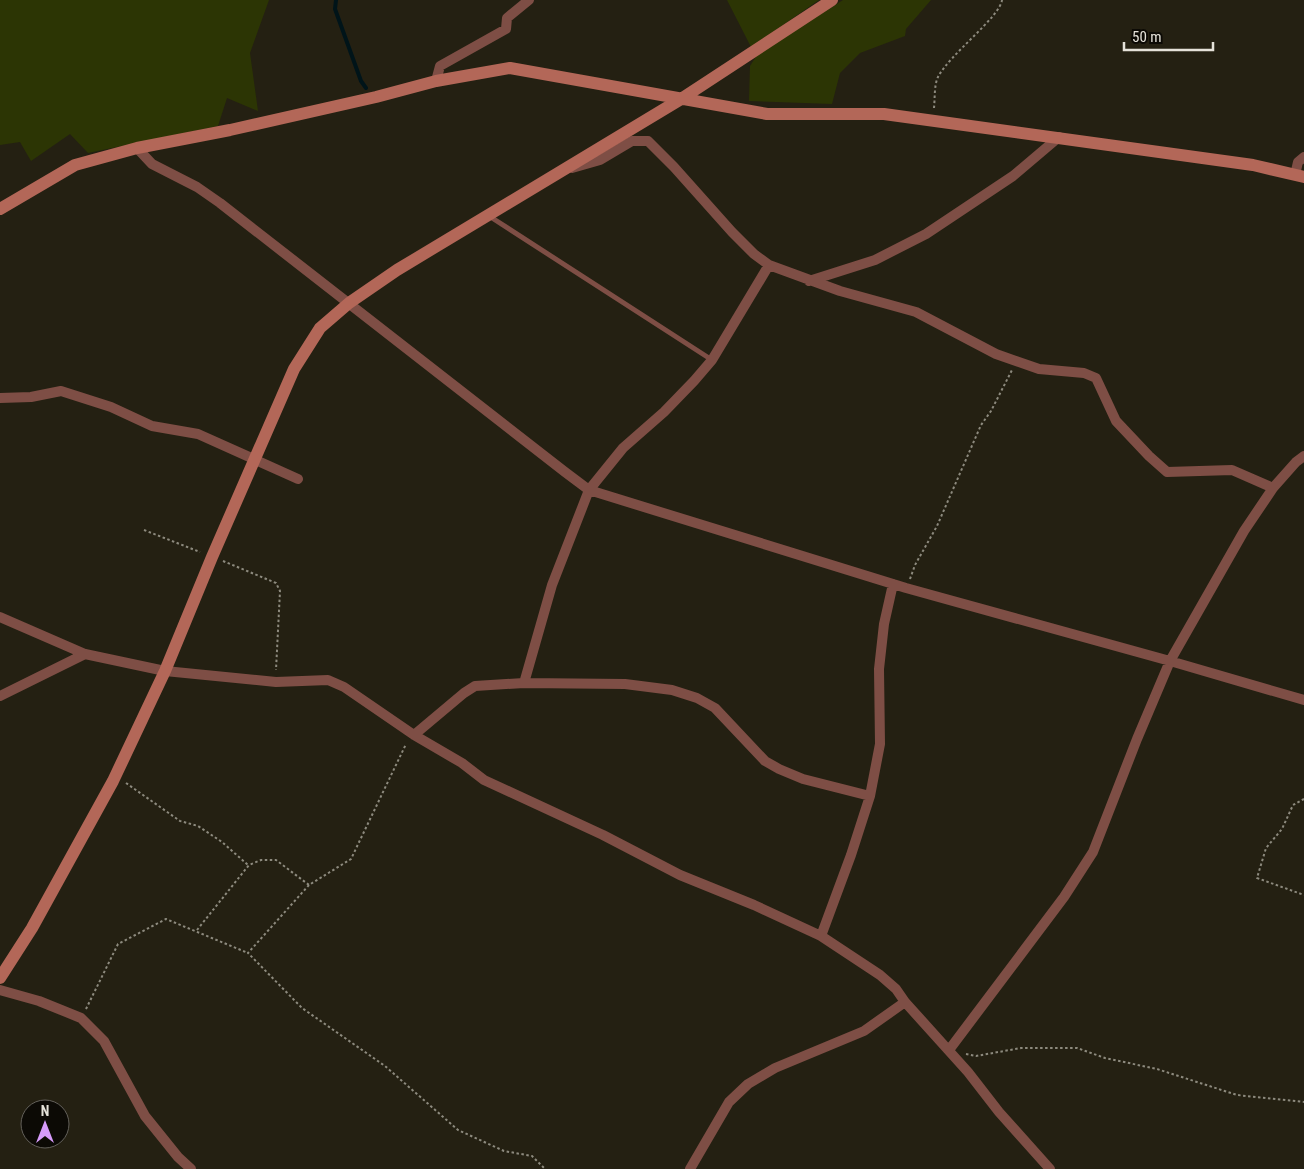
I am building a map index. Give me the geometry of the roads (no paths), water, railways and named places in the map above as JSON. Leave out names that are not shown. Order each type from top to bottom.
[{"type":"street","points":[[436,81],[440,66],[506,29],[506,18],[529,0]]},
{"type":"street","points":[[0,978],[32,928],[116,776],[165,671],[212,556],[294,369],[320,328],[349,303],[397,270],[681,98],[832,0]]},
{"type":"street","points":[[0,209],[75,165],[137,148],[250,126],[436,81],[510,68],[767,114],[884,114],[1253,165],[1299,176],[1298,162],[1304,157]]},
{"type":"street","points":[[809,281],[875,260],[926,234],[1013,176],[1059,137]]},
{"type":"street","points":[[561,171],[600,160],[632,141],[648,141],[732,232],[768,265],[809,281],[916,312],[996,354],[1017,362],[1039,369],[1084,373],[1096,378],[1116,421],[1167,472],[1232,470],[1273,488]]},
{"type":"street","points":[[137,148],[152,164],[197,187],[589,490],[892,584],[1304,700]]},
{"type":"street","points":[[524,683],[552,585],[589,490],[623,448],[664,412],[712,360],[768,265]]},
{"type":"street","points":[[0,398],[31,397],[61,391],[110,408],[152,426],[198,434],[298,479]]},
{"type":"street","points":[[949,1050],[1064,897],[1093,852],[1170,661],[1244,531],[1273,488],[1296,462],[1304,456]]},
{"type":"street","points":[[821,936],[851,855],[870,796],[880,744],[879,669],[884,624],[892,584]]},
{"type":"street","points":[[0,617],[85,654],[165,671],[276,682],[328,680],[344,687],[414,735],[462,762],[484,780],[499,788],[603,835],[680,875],[754,905],[821,936],[880,974],[896,989],[905,1002],[968,1072],[999,1112],[1050,1169]]},
{"type":"street","points":[[0,696],[85,654]]},
{"type":"street","points":[[414,735],[475,686],[524,683],[625,684],[672,690],[697,698],[715,708],[766,761],[779,769],[803,779],[870,796]]},
{"type":"street","points":[[0,990],[39,1001],[81,1018],[104,1041],[145,1116],[191,1169]]},
{"type":"street","points":[[690,1169],[729,1102],[748,1084],[775,1068],[864,1031],[905,1002]]},
{"type":"lane","points":[[488,215],[712,360]]},
{"type":"waterway","points":[[336,0],[335,9],[361,81],[366,88]]}]
